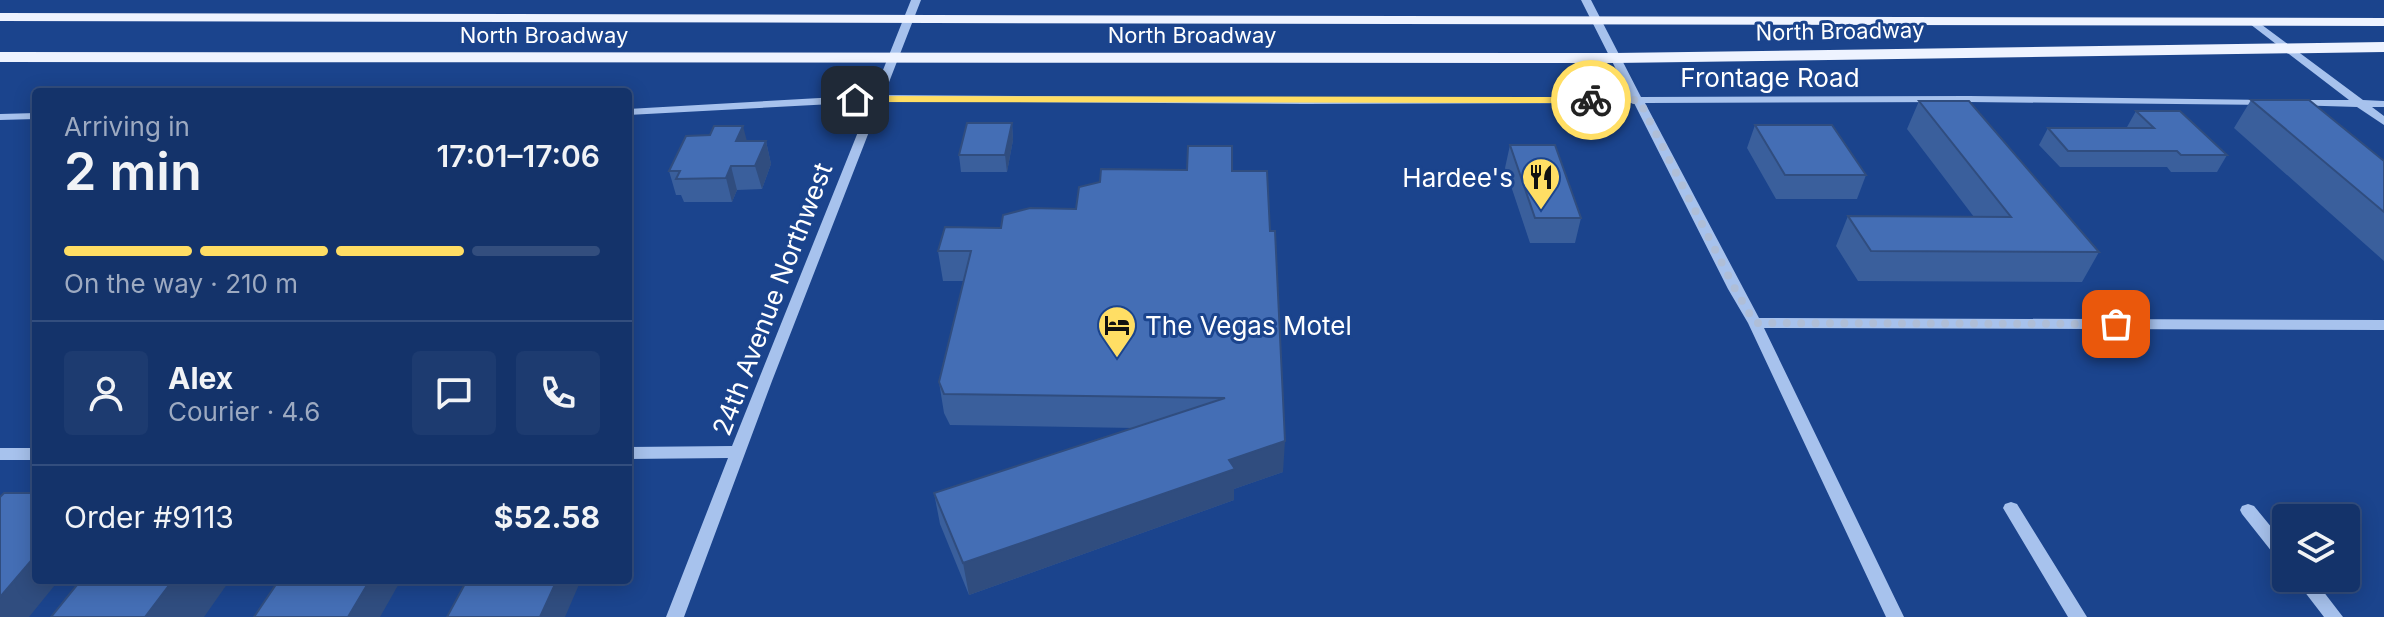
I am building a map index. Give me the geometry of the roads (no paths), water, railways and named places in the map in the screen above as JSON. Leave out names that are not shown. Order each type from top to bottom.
[{"type":"main road","name":"North Broadway","points":[[0,17],[2384,22]]},
{"type":"main road","name":"North Broadway","points":[[0,57],[1615,58],[2384,47]]},
{"type":"street","name":"24th Avenue Northwest","points":[[675,617],[916,0]]},
{"type":"street","points":[[1586,0],[1755,323],[1895,617]]},
{"type":"street","points":[[2254,22],[2384,122]]},
{"type":"street","name":"Frontage Road","points":[[632,112],[877,98],[1969,99],[2384,104]]},
{"type":"street","points":[[0,117],[32,116]]},
{"type":"street","points":[[1755,323],[2384,325]]},
{"type":"street","points":[[632,453],[738,452]]},
{"type":"street","points":[[0,454],[32,454]]},
{"type":"street","points":[[2011,508],[2078,617]]},
{"type":"street","points":[[2248,510],[2272,540]]},
{"type":"street","points":[[2314,592],[2334,617]]},
{"type":"place","name":"Hardee's","points":[[1541,211]]},
{"type":"place","name":"The Vegas Motel","points":[[1117,359]]}]
